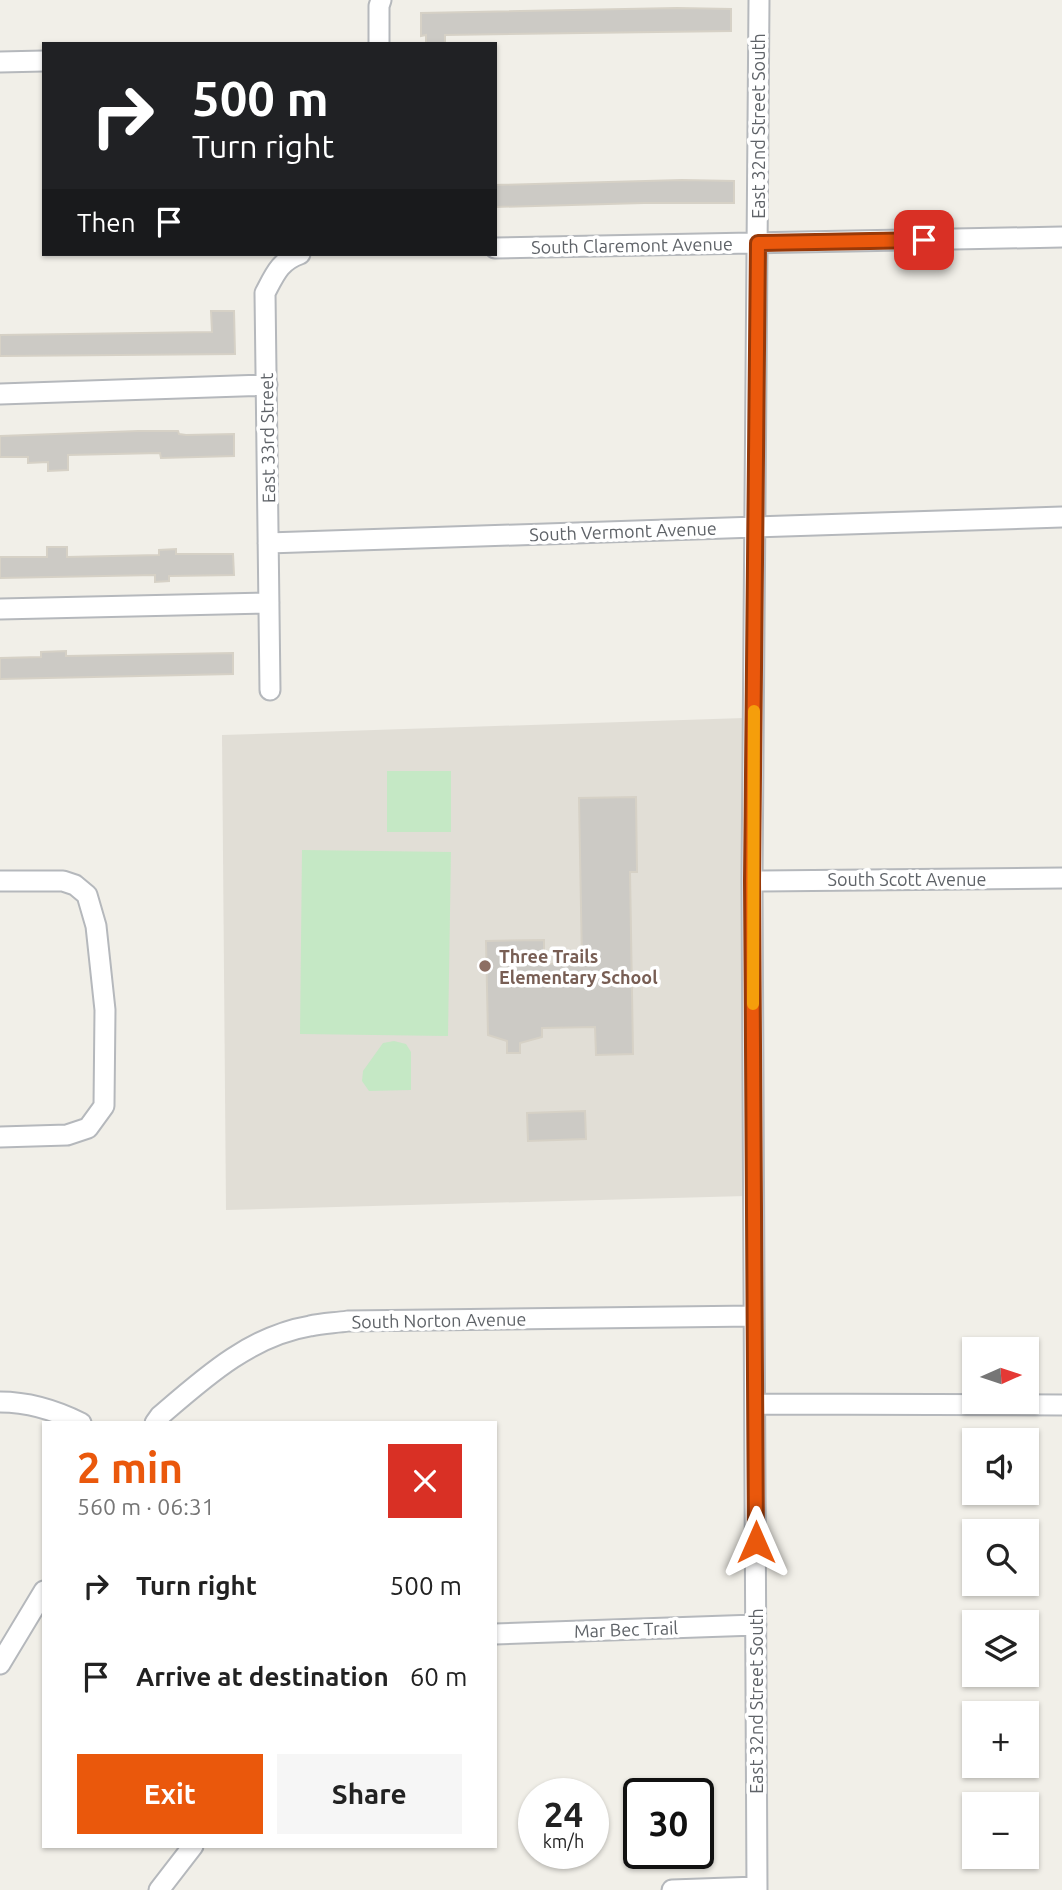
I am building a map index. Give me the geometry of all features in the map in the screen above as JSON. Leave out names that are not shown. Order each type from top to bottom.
[{"type":"street","points":[[379,42],[381,0]]},
{"type":"street","name":"East 32nd Street South","points":[[757,1888],[752,881],[759,0]]},
{"type":"street","points":[[0,62],[42,61]]},
{"type":"street","name":"South Claremont Avenue","points":[[497,248],[1062,237]]},
{"type":"street","name":"East 33rd Street","points":[[270,690],[265,293],[278,267],[294,256]]},
{"type":"street","points":[[0,394],[267,385]]},
{"type":"street","name":"South Vermont Avenue","points":[[268,542],[1062,517]]},
{"type":"street","points":[[0,609],[269,603]]},
{"type":"street","name":"South Scott Avenue","points":[[752,881],[1062,878]]},
{"type":"street","points":[[0,881],[63,881],[75,885],[87,895],[96,926],[105,1010],[104,1106],[88,1128],[67,1135],[0,1137]]},
{"type":"street","name":"South Norton Avenue","points":[[156,1421],[215,1369],[271,1337],[309,1326],[348,1321],[754,1316]]},
{"type":"street","points":[[0,1402],[23,1402],[61,1413],[77,1421]]},
{"type":"street","points":[[755,1404],[1062,1405]]},
{"type":"street","points":[[0,1664],[42,1594]]},
{"type":"street","name":"Mar Bec Trail","points":[[497,1634],[756,1625]]},
{"type":"street","points":[[159,1890],[191,1848]]},
{"type":"street","points":[[672,1890],[757,1888]]},
{"type":"shaded area","name":"Three Trails Elementary School","points":[[744,718],[746,1196],[226,1210],[222,735]]},
{"type":"green space","points":[[387,771],[451,771],[451,832],[387,832]]},
{"type":"green space","points":[[302,850],[451,852],[448,1036],[300,1034]]},
{"type":"green space","points":[[394,1041],[406,1044],[411,1052],[411,1090],[369,1091],[362,1081],[363,1071],[383,1043]]},
{"type":"building","points":[[731,9],[731,31],[445,35],[445,42],[426,42],[426,35],[421,36],[421,13]]},
{"type":"building","points":[[734,181],[734,203],[497,207],[497,185]]},
{"type":"building","points":[[211,311],[234,311],[235,354],[0,356],[0,335],[212,332]]},
{"type":"building","points":[[178,431],[179,434],[186,435],[234,434],[234,456],[161,458],[160,453],[68,455],[68,470],[48,471],[48,462],[28,463],[28,457],[0,457],[0,436]]},
{"type":"building","points":[[47,547],[67,547],[67,557],[159,555],[159,550],[176,549],[176,554],[233,554],[234,575],[169,576],[169,581],[155,582],[155,575],[0,578],[0,557],[47,557]]},
{"type":"building","points":[[66,651],[66,656],[233,653],[233,674],[0,679],[0,658],[41,657],[41,652]]},
{"type":"building","name":"Three Trails Elementary School","points":[[636,797],[637,872],[630,872],[633,1054],[596,1055],[595,1027],[542,1028],[542,1037],[520,1043],[520,1053],[507,1053],[507,1041],[488,1035],[486,941],[544,940],[544,964],[582,963],[579,798]]},
{"type":"building","points":[[585,1111],[586,1139],[528,1141],[527,1113]]},
{"type":"slow traffic","points":[[753,1004],[754,711]]},
{"type":"place","name":"Three Trails Elementary School","points":[[485,966]]},
{"type":"route","points":[[756,1542],[752,881],[758,243],[924,240]]}]
